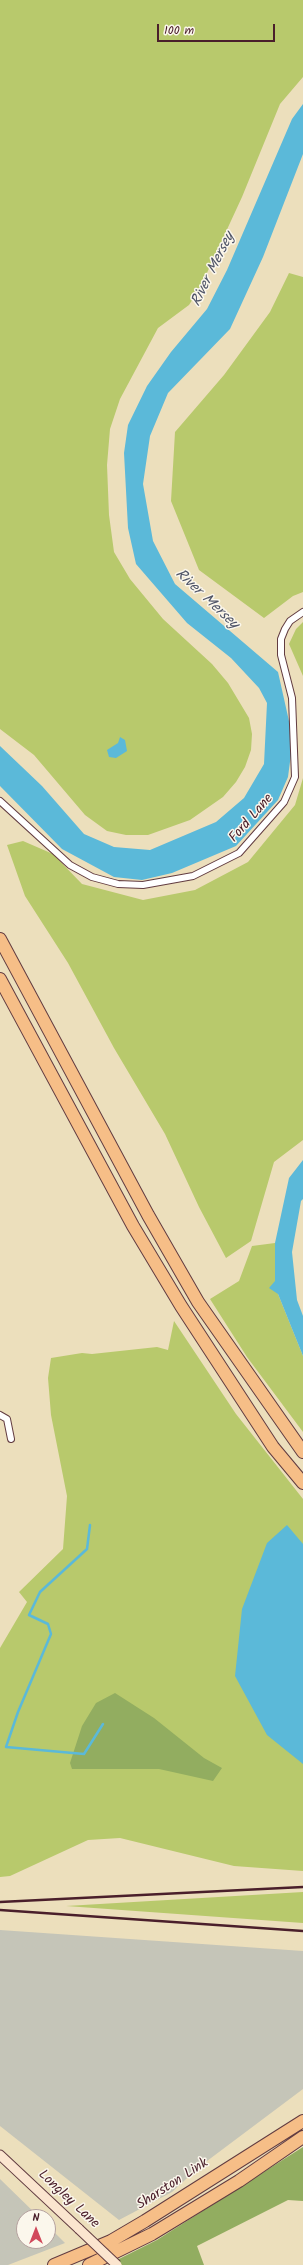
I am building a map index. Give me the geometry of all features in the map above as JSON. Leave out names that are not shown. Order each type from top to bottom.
[{"type":"highway","points":[[0,939],[148,1215],[198,1302],[303,1452]]},
{"type":"highway","points":[[0,979],[133,1226],[181,1306],[273,1447],[303,1483]]},
{"type":"highway","name":"Sharston Link","points":[[54,2265],[110,2241],[145,2221],[303,2120]]},
{"type":"highway","points":[[89,2265],[152,2234],[239,2181],[303,2137]]},
{"type":"main road","name":"Longley Lane","points":[[0,2155],[117,2265]]},
{"type":"street","name":"Ford Lane","points":[[0,801],[70,865],[92,877],[118,884],[143,885],[193,876],[239,853],[284,802],[295,777],[292,698],[281,655],[281,640],[290,621],[303,612]]},
{"type":"street","points":[[0,1415],[7,1419],[11,1438]]},
{"type":"shaded area","points":[[0,1930],[303,1951],[303,2089],[199,2167],[172,2192],[119,2220],[0,2126]]},
{"type":"shaded area","points":[[0,2179],[31,2209],[16,2209],[16,2249],[49,2249],[8,2265],[0,2265]]},
{"type":"shaded area","points":[[56,2234],[65,2243],[56,2246]]},
{"type":"green space","points":[[0,0],[303,0],[303,77],[280,104],[242,197],[200,288],[189,305],[158,328],[120,399],[110,429],[107,465],[109,515],[114,552],[130,579],[163,619],[212,664],[228,683],[249,718],[252,734],[251,750],[245,767],[236,782],[223,797],[190,820],[148,835],[126,835],[107,831],[85,815],[34,755],[0,729]]},
{"type":"green space","points":[[289,273],[303,277],[303,592],[293,596],[264,618],[199,570],[171,501],[175,432],[224,375],[270,312]]},
{"type":"green space","points":[[303,622],[303,676],[289,644],[296,629]]},
{"type":"green space","points":[[303,778],[303,1140],[274,1162],[251,1241],[226,1258],[199,1207],[165,1134],[114,1048],[68,963],[25,896],[7,845],[23,841],[53,854],[82,884],[143,900],[195,890],[248,862],[295,805]]},
{"type":"green space","points":[[275,1243],[275,1281],[278,1294],[303,1356],[303,1432],[247,1357],[210,1299],[239,1281],[252,1246]]},
{"type":"green space","points":[[174,1321],[236,1414],[303,1499],[303,1871],[234,1866],[120,1838],[88,1840],[10,1876],[0,1877],[0,1648],[27,1602],[19,1592],[63,1549],[67,1496],[51,1415],[48,1378],[51,1358],[82,1353],[92,1354],[157,1347],[168,1350]]},
{"type":"green space","points":[[115,1693],[154,1718],[204,1758],[222,1768],[213,1781],[159,1769],[72,1769],[70,1763],[82,1726],[96,1703]]},
{"type":"green space","points":[[303,1892],[303,1923],[66,1906]]},
{"type":"green space","points":[[303,2147],[303,2201],[288,2200],[197,2246],[204,2265],[122,2265],[117,2260],[157,2240]]},
{"type":"water","points":[[303,104],[303,154],[263,257],[230,329],[168,393],[150,436],[143,484],[153,541],[175,584],[278,672],[293,739],[288,777],[278,800],[236,846],[172,873],[142,880],[114,877],[62,849],[0,786],[0,746],[42,786],[84,834],[114,847],[150,850],[216,822],[244,798],[264,764],[267,703],[259,688],[231,658],[187,623],[136,564],[128,528],[124,453],[128,425],[147,386],[171,352],[207,309],[227,270],[292,119]]},
{"type":"water","points":[[120,737],[125,740],[127,751],[116,758],[109,757],[107,750],[118,743]]},
{"type":"water","points":[[303,1160],[303,1199],[301,1201],[292,1252],[297,1300],[303,1316],[303,1356],[278,1294],[269,1288],[275,1281],[275,1243],[289,1178]]},
{"type":"water","points":[[287,1525],[303,1544],[303,1764],[267,1735],[235,1676],[242,1609],[267,1543]]},
{"type":"waterway","points":[[90,1525],[87,1549],[40,1592],[29,1615],[48,1624],[51,1634],[18,1712],[6,1747],[84,1754],[103,1724]]},
{"type":"railway","points":[[0,1902],[303,1887]]},
{"type":"railway","points":[[0,1910],[303,1931]]},
{"type":"water label","name":"River Mersey","points":[[214,270]]},
{"type":"water label","name":"River Mersey","points":[[206,600]]}]
